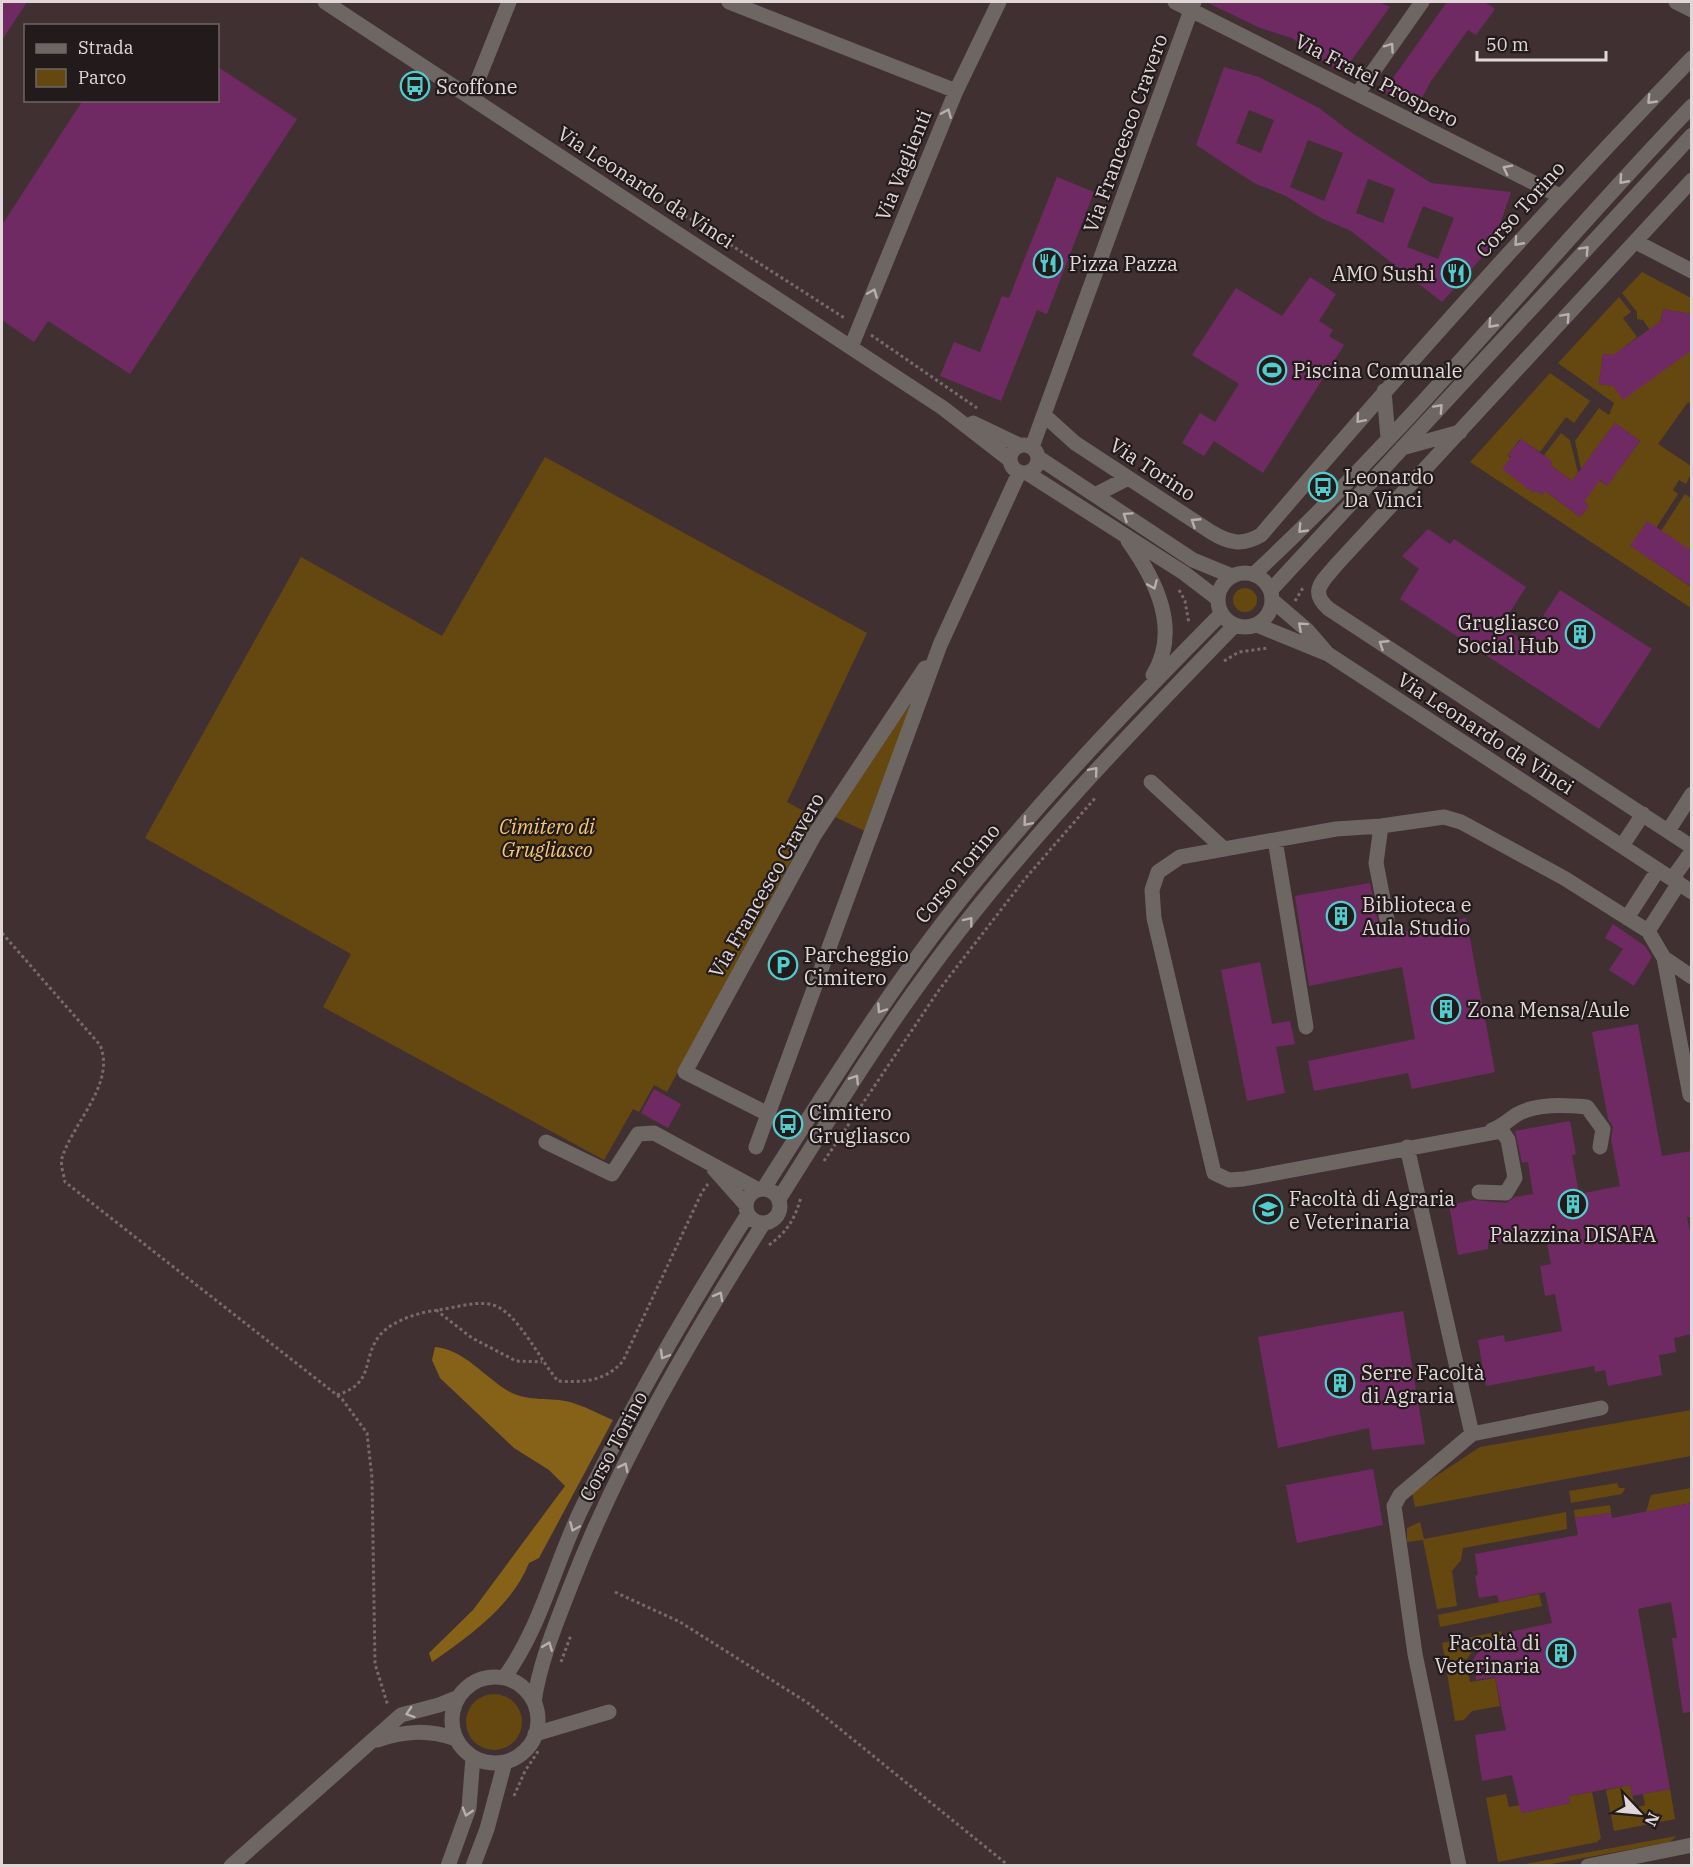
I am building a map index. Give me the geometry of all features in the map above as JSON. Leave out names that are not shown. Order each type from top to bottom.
[{"type":"street","name":"Via Leonardo da Vinci","points":[[325,2],[943,408],[1019,469],[1184,573],[1218,599]]},
{"type":"street","points":[[471,97],[509,2]]},
{"type":"street","points":[[729,2],[956,91]]},
{"type":"street","name":"Via Vaglienti","points":[[851,347],[956,91],[999,2]]},
{"type":"street","name":"Via Fratel Prospero","points":[[1175,2],[1193,6],[1560,196]]},
{"type":"street","points":[[1358,93],[1422,2]]},
{"type":"street","points":[[1676,2],[1692,10]]},
{"type":"street","name":"Via Francesco Cravero","points":[[1030,450],[1193,6]]},
{"type":"street","name":"Corso Torino","points":[[1248,543],[1261,535],[1384,391],[1560,196],[1692,58]]},
{"type":"street","points":[[1254,574],[1299,532],[1388,438],[1692,106]]},
{"type":"street","points":[[1272,596],[1266,583],[1254,574],[1232,576],[1220,589],[1218,599],[1221,614],[1234,626],[1243,628],[1257,625],[1268,615],[1272,596],[1402,448],[1692,135]]},
{"type":"street","points":[[1402,448],[1460,432],[1692,180]]},
{"type":"street","points":[[1635,242],[1692,271]]},
{"type":"street","points":[[1384,391],[1388,438]]},
{"type":"street","name":"Via Leonardo da Vinci","points":[[943,408],[1030,450],[1193,560],[1232,576]]},
{"type":"street","name":"Via Torino","points":[[1044,415],[1076,443],[1227,542],[1248,543]]},
{"type":"street","name":"Via Leonardo da Vinci","points":[[1460,432],[1323,580],[1318,594],[1320,601],[1692,847]]},
{"type":"street","points":[[1030,450],[1038,465],[1019,469],[1011,453],[1030,450]]},
{"type":"street","name":"Via Francesco Cravero","points":[[756,1147],[940,645],[1019,469]]},
{"type":"street","points":[[1095,495],[1128,478]]},
{"type":"street","points":[[1124,535],[1150,576],[1163,608],[1167,637],[1162,662],[1136,700]]},
{"type":"street","name":"Via Leonardo da Vinci","points":[[1272,596],[1328,654]]},
{"type":"street","name":"Corso Torino","points":[[504,1678],[521,1655],[579,1515],[611,1448],[747,1210],[751,1193],[761,1189],[910,967],[983,871],[1136,700],[1221,614]]},
{"type":"street","name":"Via Leonardo da Vinci","points":[[1257,625],[1328,654],[1681,885]]},
{"type":"street","name":"Corso Torino","points":[[541,1732],[534,1702],[539,1668],[596,1523],[629,1456],[711,1311],[764,1224],[775,1219],[779,1214],[779,1199],[923,979],[953,941],[1106,757],[1234,626]]},
{"type":"street","name":"Via Francesco Cravero","points":[[768,1114],[685,1072],[815,834],[940,645]]},
{"type":"street","points":[[1151,782],[1224,849]]},
{"type":"street","points":[[1668,831],[1692,794]]},
{"type":"street","points":[[1622,846],[1643,814]]},
{"type":"street","points":[[1479,1192],[1506,1193],[1515,1178],[1508,1140],[1502,1131],[1244,1179],[1229,1180],[1214,1173],[1154,918],[1152,890],[1158,872],[1180,857],[1336,829],[1381,826],[1444,817],[1461,822],[1564,878],[1648,931],[1664,958],[1690,1095]]},
{"type":"street","points":[[1381,826],[1376,863],[1387,920]]},
{"type":"street","points":[[1275,840],[1306,1027]]},
{"type":"street","points":[[1648,931],[1681,885],[1692,852]]},
{"type":"street","points":[[1627,918],[1658,870]]},
{"type":"street","points":[[1664,958],[1692,976]]},
{"type":"street","points":[[1484,1133],[1509,1124],[1514,1116],[1529,1109],[1568,1105],[1587,1107],[1603,1129],[1600,1147]]},
{"type":"street","points":[[546,1142],[612,1174],[630,1143],[638,1134],[646,1132],[664,1137],[712,1167],[761,1189],[772,1191],[779,1199]]},
{"type":"street","points":[[1407,1148],[1472,1434]]},
{"type":"street","points":[[712,1167],[755,1222],[764,1224]]},
{"type":"street","points":[[1459,1866],[1415,1654],[1394,1506],[1400,1495],[1447,1458],[1472,1434],[1601,1408]]},
{"type":"street","points":[[231,1866],[401,1715],[459,1697],[472,1684],[486,1678],[504,1678],[520,1685],[534,1702]]},
{"type":"street","points":[[456,1739],[452,1719],[459,1697]]},
{"type":"street","points":[[368,1743],[417,1731],[439,1733],[456,1739],[473,1757],[490,1763],[505,1762],[521,1754],[541,1732],[609,1712]]},
{"type":"street","points":[[448,1866],[470,1808],[473,1757]]},
{"type":"street","points":[[473,1866],[487,1828],[505,1762]]},
{"type":"street","points":[[1588,1866],[1692,1845]]},
{"type":"path","points":[[610,168],[859,327],[984,412]]},
{"type":"path","points":[[821,1166],[939,990],[1024,880],[1098,795]]},
{"type":"path","points":[[2,933],[100,1045],[106,1059],[99,1085],[61,1160],[65,1182],[337,1395],[367,1433],[372,1478],[375,1664],[393,1722]]},
{"type":"path","points":[[337,1395],[353,1390],[362,1377],[380,1335],[415,1312],[472,1305],[494,1305],[512,1317],[542,1362],[558,1381],[581,1383],[613,1373],[623,1360],[712,1167]]},
{"type":"path","points":[[763,1254],[770,1244],[783,1236],[790,1226],[805,1190]]},
{"type":"path","points":[[436,1310],[472,1338],[516,1361],[542,1362]]},
{"type":"path","points":[[615,1592],[680,1622],[808,1703],[1009,1866]]},
{"type":"path","points":[[559,1670],[574,1625]]},
{"type":"path","points":[[513,1798],[525,1771],[538,1753],[541,1732]]},
{"type":"green space","points":[[1642,272],[1691,298],[1691,314],[1663,309],[1659,329],[1652,333],[1643,320],[1637,319],[1637,312],[1622,293]]},
{"type":"green space","points":[[1619,297],[1631,312],[1623,318],[1637,337],[1623,348],[1620,356],[1603,354],[1599,384],[1613,386],[1691,350],[1691,404],[1688,402],[1658,444],[1691,466],[1691,474],[1686,484],[1679,480],[1673,490],[1678,494],[1656,528],[1631,546],[1691,587],[1691,608],[1470,462],[1550,373],[1590,401],[1574,423],[1566,417],[1540,452],[1520,439],[1508,455],[1533,493],[1535,490],[1542,495],[1545,491],[1580,517],[1589,506],[1584,502],[1596,478],[1607,486],[1640,441],[1615,423],[1581,469],[1575,441],[1599,408],[1609,415],[1614,403],[1558,363]]},
{"type":"green space","points":[[1561,433],[1570,440],[1578,473],[1572,481],[1550,465],[1552,462],[1544,455]]},
{"type":"green space","name":"Cimitero di Grugliasco","points":[[545,457],[867,633],[787,802],[815,817],[667,1092],[654,1085],[639,1112],[633,1109],[604,1160],[323,1007],[351,954],[145,838],[301,557],[442,636]]},
{"type":"green space","points":[[1685,494],[1691,498],[1691,551],[1661,531]]},
{"type":"green space","points":[[1245,588],[1254,591],[1257,600],[1254,609],[1245,612],[1236,609],[1233,600],[1236,591]]},
{"type":"green space","points":[[908,707],[910,708],[867,832],[835,817]]},
{"type":"green space","points":[[1691,1410],[1691,1456],[1415,1507],[1412,1492],[1480,1447]]},
{"type":"green space","points":[[1617,1483],[1619,1488],[1625,1488],[1622,1494],[1571,1503],[1569,1491]]},
{"type":"green space","points":[[1691,1488],[1691,1503],[1646,1512],[1651,1495]]},
{"type":"green space","points":[[1610,1505],[1611,1513],[1575,1518],[1574,1510]]},
{"type":"green space","points":[[1566,1512],[1567,1529],[1463,1548],[1461,1560],[1452,1571],[1457,1606],[1437,1609],[1423,1540],[1407,1542],[1407,1528],[1420,1522],[1424,1539]]},
{"type":"green space","points":[[1539,1594],[1542,1606],[1440,1627],[1438,1615]]},
{"type":"green space","points":[[1501,1631],[1503,1638],[1478,1643],[1467,1659],[1446,1664],[1442,1643]]},
{"type":"green space","points":[[1468,1669],[1470,1682],[1495,1678],[1500,1706],[1472,1711],[1464,1720],[1455,1721],[1447,1673]]},
{"type":"green space","points":[[494,1694],[505,1696],[514,1702],[520,1711],[522,1722],[520,1733],[514,1742],[505,1748],[494,1750],[483,1748],[474,1742],[468,1733],[466,1722],[468,1711],[474,1702],[483,1696]]},
{"type":"green space","points":[[1630,1785],[1635,1808],[1645,1805],[1643,1794],[1670,1789],[1675,1819],[1614,1831],[1606,1790]]},
{"type":"green space","points":[[1592,1792],[1601,1838],[1597,1842],[1498,1862],[1486,1798],[1506,1794],[1509,1807],[1520,1805],[1522,1813],[1570,1803],[1569,1796]]},
{"type":"green space","points":[[1676,1836],[1670,1842],[1546,1865],[1514,1866]]},
{"type":"shaded area","points":[[435,1347],[446,1349],[465,1358],[501,1386],[517,1395],[570,1402],[613,1420],[539,1558],[529,1563],[512,1593],[488,1619],[432,1662],[429,1653],[473,1610],[565,1486],[549,1470],[514,1448],[440,1378],[432,1360]]},
{"type":"building","points":[[2,2],[27,2],[2,40]]},
{"type":"building","points":[[1206,2],[1379,2],[1390,7],[1343,72],[1317,58],[1292,38],[1260,28]]},
{"type":"building","points":[[1447,2],[1485,2],[1495,9],[1476,35],[1468,30],[1431,81],[1417,107],[1383,92]]},
{"type":"building","points":[[1224,67],[1259,77],[1319,108],[1352,133],[1431,183],[1511,192],[1493,245],[1442,302],[1351,231],[1321,218],[1286,196],[1254,183],[1196,145]],"holes":[[[1249,110],[1274,120],[1261,153],[1236,143]],[[1308,140],[1343,153],[1324,201],[1290,187]],[[1368,179],[1395,189],[1383,223],[1356,213]],[[1423,206],[1454,218],[1438,259],[1407,247]]]},
{"type":"building","points":[[219,68],[297,119],[130,374],[48,321],[34,342],[2,320],[2,225],[82,102],[219,102]]},
{"type":"building","points":[[1057,177],[1094,192],[1047,314],[1037,310],[1001,401],[940,376],[954,342],[980,352],[1002,296],[1009,298]]},
{"type":"building","name":"Piscina Comunale","points":[[1310,277],[1336,294],[1319,321],[1333,330],[1329,336],[1344,345],[1263,473],[1214,441],[1204,456],[1182,443],[1200,413],[1215,422],[1239,384],[1192,355],[1236,288],[1282,316]]},
{"type":"building","points":[[1663,309],[1692,314],[1692,350],[1623,400],[1613,386],[1599,384],[1603,354],[1613,355],[1661,321]]},
{"type":"building","points":[[1615,423],[1640,441],[1607,486],[1600,480],[1584,502],[1589,506],[1580,517],[1545,491],[1542,495],[1535,490],[1533,493],[1502,469],[1511,457],[1508,455],[1521,439],[1553,462],[1550,465],[1572,481]]},
{"type":"building","points":[[1647,521],[1692,551],[1692,587],[1630,546]]},
{"type":"building","name":"Grugliasco Social Hub","points":[[1428,529],[1450,544],[1454,539],[1526,587],[1501,626],[1526,642],[1560,590],[1652,649],[1599,729],[1400,599],[1419,569],[1402,556]]},
{"type":"building","name":"Zona Mensa/Aule","points":[[1370,883],[1378,922],[1380,927],[1388,930],[1389,935],[1466,918],[1495,1072],[1412,1089],[1408,1073],[1314,1091],[1308,1061],[1415,1039],[1402,967],[1309,986],[1295,896]]},
{"type":"building","points":[[1613,924],[1645,946],[1652,957],[1634,986],[1609,970],[1623,949],[1605,938]]},
{"type":"building","points":[[1260,962],[1272,1024],[1290,1021],[1295,1044],[1276,1047],[1285,1093],[1247,1101],[1221,970]]},
{"type":"building","name":"Palazzina DISAFA","points":[[1638,1024],[1662,1156],[1692,1151],[1692,1217],[1687,1217],[1692,1241],[1692,1334],[1674,1338],[1676,1352],[1659,1355],[1662,1375],[1608,1386],[1605,1370],[1595,1372],[1594,1366],[1486,1386],[1478,1340],[1504,1335],[1505,1342],[1562,1331],[1555,1294],[1545,1296],[1540,1266],[1551,1264],[1545,1233],[1488,1244],[1488,1249],[1458,1255],[1449,1205],[1474,1200],[1506,1203],[1515,1197],[1533,1194],[1528,1162],[1522,1163],[1515,1131],[1570,1121],[1576,1154],[1572,1155],[1579,1194],[1620,1186],[1611,1139],[1613,1127],[1608,1119],[1592,1032]]},
{"type":"building","points":[[654,1089],[681,1104],[668,1128],[641,1113]]},
{"type":"building","name":"Serre Facoltà di Agraria","points":[[1403,1311],[1425,1444],[1372,1450],[1369,1428],[1278,1448],[1258,1337]]},
{"type":"building","points":[[1373,1469],[1383,1525],[1297,1543],[1286,1485]]},
{"type":"building","name":"Facoltà di Veterinaria","points":[[1692,1503],[1692,1712],[1683,1713],[1672,1638],[1677,1638],[1671,1602],[1638,1609],[1670,1789],[1632,1796],[1630,1785],[1569,1796],[1570,1803],[1521,1813],[1512,1775],[1482,1781],[1475,1735],[1506,1730],[1495,1677],[1476,1680],[1473,1660],[1482,1646],[1509,1641],[1509,1632],[1552,1623],[1545,1592],[1499,1602],[1497,1595],[1479,1598],[1475,1576],[1478,1575],[1475,1554],[1578,1535],[1575,1518],[1611,1513],[1612,1518]]},
{"type":"place","name":"Scoffone","points":[[415,86]]},
{"type":"place","name":"Pizza Pazza","points":[[1048,263]]},
{"type":"place","name":"AMO Sushi","points":[[1456,273]]},
{"type":"place","name":"Piscina Comunale","points":[[1272,370]]},
{"type":"place","name":"Leonardo Da Vinci","points":[[1323,487]]},
{"type":"place","name":"Grugliasco Social Hub","points":[[1580,634]]},
{"type":"place","name":"Biblioteca e Aula Studio","points":[[1341,916]]},
{"type":"place","name":"Parcheggio Cimitero","points":[[783,965]]},
{"type":"place","name":"Zona Mensa/Aule","points":[[1446,1009]]},
{"type":"place","name":"Cimitero Grugliasco","points":[[788,1124]]},
{"type":"place","name":"Palazzina DISAFA","points":[[1573,1204]]},
{"type":"place","name":"Facoltà di Agraria e Veterinaria","points":[[1268,1209]]},
{"type":"place","name":"Serre Facoltà di Agraria","points":[[1340,1383]]},
{"type":"place","name":"Facoltà di Veterinaria","points":[[1561,1653]]}]
